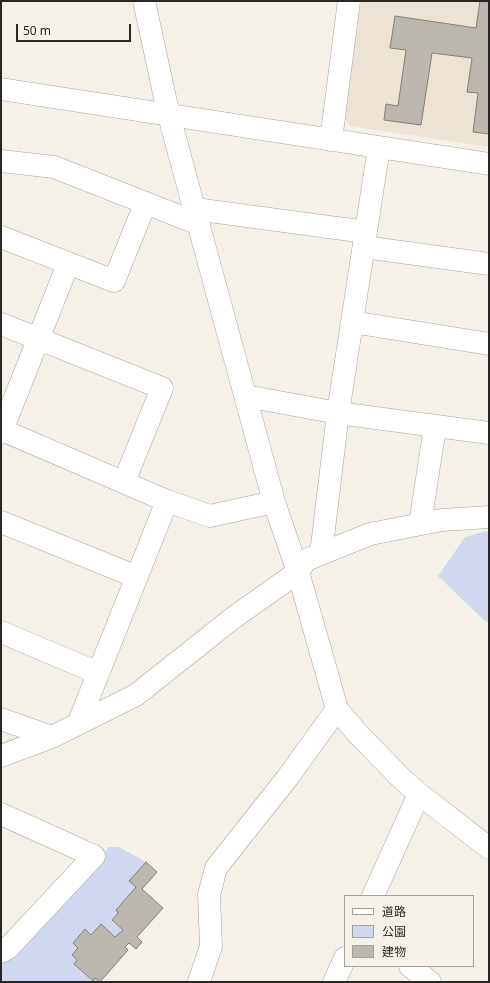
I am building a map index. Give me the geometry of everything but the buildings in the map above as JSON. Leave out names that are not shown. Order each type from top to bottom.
[{"type":"street","points":[[144,1],[169,116],[274,502],[298,572],[337,709],[357,733],[419,794],[489,848]]},
{"type":"street","points":[[331,140],[350,1]]},
{"type":"street","points":[[1,89],[489,164]]},
{"type":"street","points":[[321,554],[338,413],[379,147]]},
{"type":"street","points":[[1,161],[54,167],[145,204],[197,217],[365,239],[489,264]]},
{"type":"street","points":[[1,237],[114,281],[145,204]]},
{"type":"street","points":[[68,264],[2,432],[167,501],[210,516],[274,502]]},
{"type":"street","points":[[352,322],[489,344]]},
{"type":"street","points":[[1,324],[162,388],[124,482]]},
{"type":"street","points":[[246,396],[338,413],[489,433]]},
{"type":"street","points":[[420,524],[435,427]]},
{"type":"street","points":[[78,724],[167,501]]},
{"type":"street","points":[[1,756],[52,737],[136,694],[233,618],[298,572],[306,560],[370,534],[442,520],[489,517]]},
{"type":"street","points":[[1,522],[137,577]]},
{"type":"street","points":[[1,632],[98,673]]},
{"type":"street","points":[[199,982],[211,946],[208,895],[216,868],[288,777],[337,709]]},
{"type":"street","points":[[1,719],[52,737]]},
{"type":"street","points":[[373,895],[419,794]]},
{"type":"street","points":[[1,814],[94,856],[8,948],[1,952]]},
{"type":"street","points":[[334,982],[344,960]]},
{"type":"street","points":[[411,967],[430,982]]},
{"type":"shaded area","points":[[361,1],[489,1],[489,147],[350,126],[342,115]]},
{"type":"green space","points":[[486,531],[489,533],[489,622],[486,622],[438,576],[465,537]]},
{"type":"green space","points":[[109,847],[119,847],[146,862],[129,881],[136,887],[116,910],[118,913],[112,920],[123,930],[115,937],[101,925],[91,935],[85,930],[73,943],[78,948],[72,955],[77,960],[74,964],[92,981],[95,978],[99,982],[1,982],[1,956],[16,945]]}]
